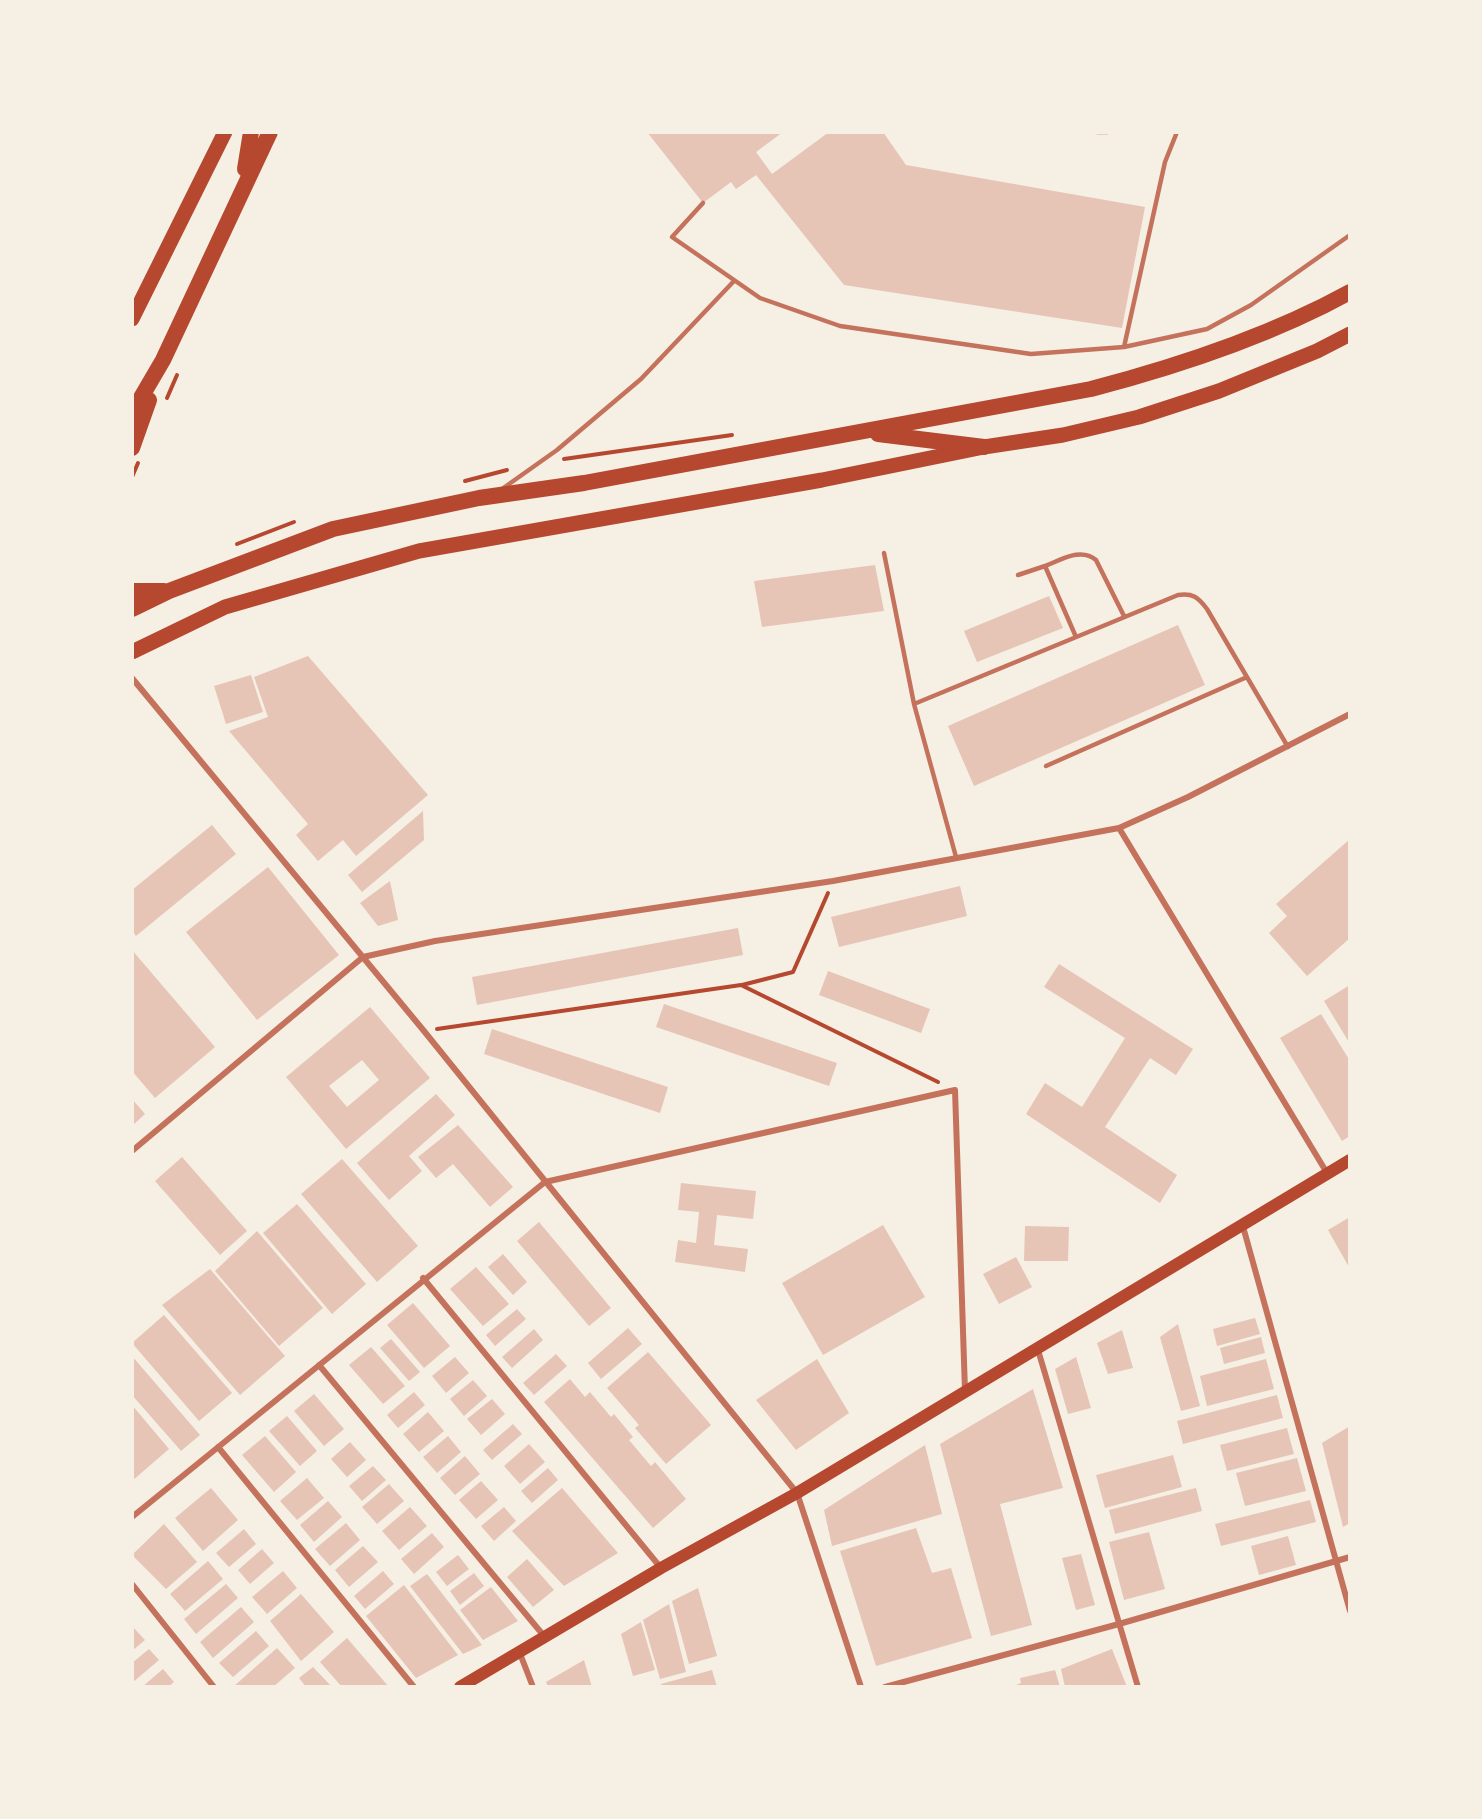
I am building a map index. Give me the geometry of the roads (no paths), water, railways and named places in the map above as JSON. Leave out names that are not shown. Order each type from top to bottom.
[{"type":"highway","points":[[241,190],[251,132]]},
{"type":"highway","points":[[132,448],[163,360],[270,132]]},
{"type":"highway","points":[[132,609],[169,591],[333,529],[493,496],[584,483],[1091,389],[1129,379],[1307,316],[1350,292]]},
{"type":"highway","points":[[132,413],[163,360]]},
{"type":"highway","points":[[862,432],[984,447]]},
{"type":"highway","points":[[132,591],[169,591]]},
{"type":"main road","points":[[132,319],[225,132]]},
{"type":"main road","points":[[132,652],[225,607],[419,551],[811,482],[984,447],[1063,435],[1139,417],[1219,391],[1317,351],[1350,334]]},
{"type":"main road","points":[[460,1687],[518,1650],[797,1493],[965,1391],[1038,1350],[1242,1222],[1350,1160]]},
{"type":"street","points":[[132,678],[424,1031],[797,1493],[861,1687]]},
{"type":"street","points":[[132,1151],[363,957],[435,941],[833,881],[1119,828],[1188,797],[1350,714]]},
{"type":"street","points":[[1119,828],[1327,1173]]},
{"type":"street","points":[[132,1517],[423,1278],[545,1182],[955,1090],[965,1391]]},
{"type":"street","points":[[1242,1222],[1350,1611]]},
{"type":"street","points":[[423,1278],[661,1568]]},
{"type":"street","points":[[1038,1350],[1138,1687]]},
{"type":"street","points":[[319,1365],[544,1636]]},
{"type":"street","points":[[218,1447],[414,1687]]},
{"type":"street","points":[[885,1687],[1119,1624],[1350,1557]]},
{"type":"street","points":[[132,1584],[214,1687]]},
{"type":"street","points":[[518,1650],[533,1687]]},
{"type":"lane","points":[[1096,132],[1108,132]]},
{"type":"lane","points":[[1124,347],[1165,162],[1177,132]]},
{"type":"lane","points":[[702,203],[672,237],[760,298],[840,326],[1031,354],[1124,347],[1207,328],[1251,305],[1350,235]]},
{"type":"lane","points":[[493,496],[557,450],[641,379],[734,281]]},
{"type":"lane","points":[[884,553],[914,704],[956,857]]},
{"type":"lane","points":[[1018,575],[1081,553],[1091,556],[1096,560],[1124,616]]},
{"type":"lane","points":[[1045,566],[1076,637]]},
{"type":"lane","points":[[914,704],[1124,616],[1188,594],[1198,597],[1288,747]]},
{"type":"lane","points":[[1046,766],[1247,677]]}]
